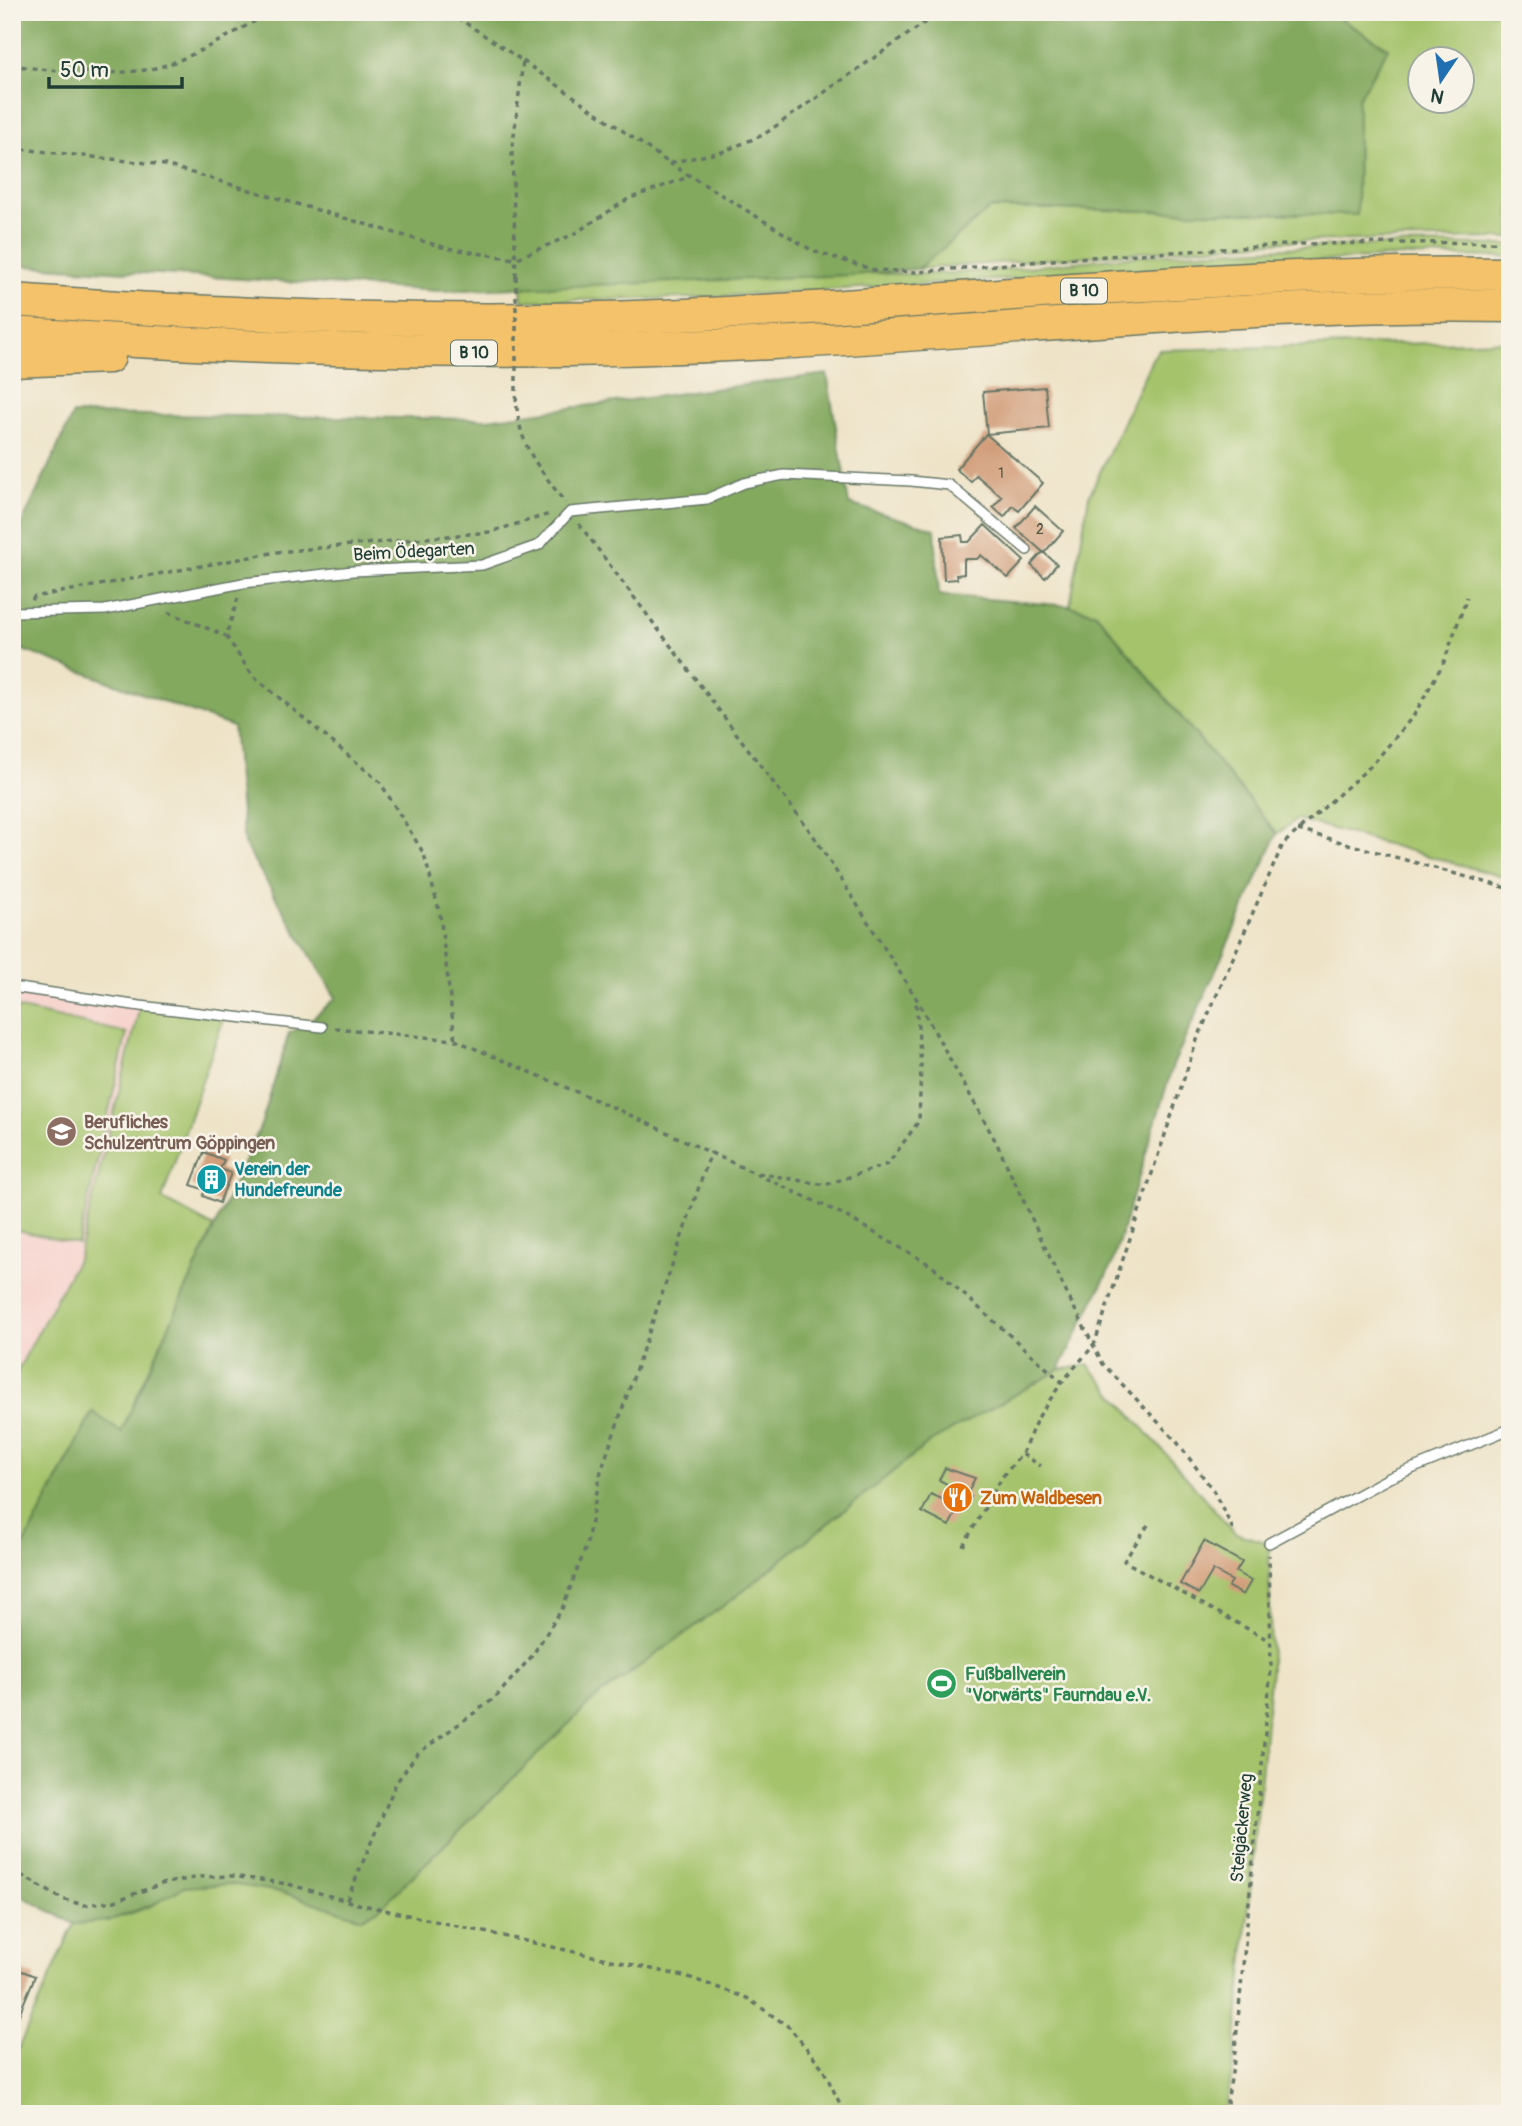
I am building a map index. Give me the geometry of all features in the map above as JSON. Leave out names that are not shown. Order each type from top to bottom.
[{"type":"highway","name":"B 10","points":[[12,300],[351,319],[533,320],[776,311],[1289,278],[1510,274]]},
{"type":"highway","name":"B 10","points":[[12,333],[172,345],[350,352],[537,353],[775,343],[1288,311],[1510,306]]},
{"type":"highway","name":"B 10","points":[[12,360],[101,358],[172,345]]},
{"type":"lane","points":[[568,514],[707,499],[744,483],[783,475],[911,481],[949,485],[1027,550]]},
{"type":"lane","name":"Beim Ödegarten","points":[[12,612],[105,610],[243,583],[354,571],[482,565],[539,545],[568,514]]},
{"type":"lane","points":[[12,987],[139,1006],[322,1027]]},
{"type":"lane","points":[[1269,1543],[1389,1478],[1510,1429]]},
{"type":"path","points":[[12,65],[58,73],[114,72],[167,65],[271,12]]},
{"type":"path","points":[[449,12],[689,177],[813,251],[874,271],[919,272],[1302,244],[1510,242]]},
{"type":"path","points":[[669,163],[722,152],[763,135],[940,12]]},
{"type":"path","points":[[523,61],[512,152],[516,396],[518,427],[523,443],[568,514],[815,838],[916,998],[996,1142],[1103,1364],[1177,1443],[1206,1480],[1235,1533]]},
{"type":"path","points":[[12,148],[165,165],[446,248],[515,259],[574,234],[628,199],[689,177]]},
{"type":"path","points":[[25,612],[34,597],[153,573],[277,552],[490,532],[549,514],[568,514]]},
{"type":"path","points":[[226,636],[243,583]]},
{"type":"path","points":[[963,1546],[1003,1476],[1022,1454],[1038,1419],[1062,1382],[1094,1345],[1198,1040],[1283,844],[1373,764],[1414,715],[1444,663],[1467,597]]},
{"type":"path","points":[[146,603],[226,636],[252,675],[306,717],[380,782],[424,854],[440,914],[455,1040]]},
{"type":"path","points":[[1298,830],[1510,890]]},
{"type":"path","points":[[752,1172],[825,1185],[888,1164],[919,1121],[921,1066],[916,998]]},
{"type":"path","points":[[322,1027],[455,1040],[711,1152],[840,1213],[932,1266],[1062,1382]]},
{"type":"path","points":[[347,1900],[396,1783],[416,1754],[495,1698],[533,1656],[562,1609],[586,1547],[601,1471],[711,1152]]},
{"type":"path","points":[[1022,1454],[1041,1466]]},
{"type":"path","points":[[1148,1525],[1124,1561],[1270,1642]]},
{"type":"path","name":"Steigäckerweg","points":[[1225,2114],[1234,2061],[1271,1669],[1269,1543]]},
{"type":"path","points":[[12,1870],[61,1899],[84,1905],[115,1900],[161,1884],[233,1876],[288,1884],[347,1900],[688,1977],[747,1998],[789,2027],[822,2067],[845,2114]]},
{"type":"path","points":[[12,2036],[16,2038],[12,2049]]},
{"type":"shaded area","name":"Berufliches Schulzentrum Göppingen","points":[[12,990],[140,1006],[78,1258],[12,1381]]},
{"type":"green space","points":[[12,12],[1339,12],[1339,18],[1388,48],[1358,99],[1357,215],[991,208],[918,269],[853,275],[440,291],[12,265]]},
{"type":"green space","points":[[1339,12],[1510,12],[1510,238],[1287,241],[918,269],[991,208],[1357,215],[1358,99],[1388,48],[1339,18]]},
{"type":"green space","points":[[1510,245],[1510,257],[1404,256],[691,298],[522,301],[521,287],[873,273],[939,273],[1138,256],[1278,248]]},
{"type":"green space","points":[[1510,341],[1510,879],[1297,819],[1277,834],[1096,613],[1070,606],[1089,496],[1152,359],[1159,350]]},
{"type":"green space","points":[[827,374],[849,504],[935,529],[939,595],[1070,606],[1096,613],[1277,834],[1173,1065],[1112,1264],[1059,1370],[930,1442],[734,1598],[593,1700],[380,1908],[362,1918],[281,1892],[230,1884],[184,1887],[154,1904],[108,1921],[74,1924],[12,1891],[12,1568],[93,1412],[121,1432],[261,1125],[289,1033],[305,1025],[336,998],[244,844],[233,727],[12,646],[12,545],[73,414],[487,419]]},
{"type":"green space","points":[[140,1006],[224,1017],[162,1199],[214,1227],[121,1432],[92,1412],[12,1568],[12,1381],[78,1258]]},
{"type":"green space","name":"Berufliches Schulzentrum Göppingen","points":[[12,1007],[127,1033],[78,1244],[12,1229]]},
{"type":"green space","points":[[1088,1365],[1235,1533],[1269,1543],[1271,1669],[1234,2061],[1225,2114],[12,2114],[12,2062],[74,1924],[126,1915],[146,1908],[181,1888],[207,1883],[253,1885],[276,1890],[363,1918],[380,1908],[593,1700],[734,1598],[930,1442],[1059,1370]]},
{"type":"building","points":[[1045,387],[1049,428],[987,434],[983,392]]},
{"type":"building","points":[[986,434],[1043,483],[1019,511],[1013,506],[1004,517],[993,507],[1002,497],[976,475],[971,482],[956,469]]},
{"type":"building","points":[[1035,506],[1063,531],[1044,553],[1016,528]]},
{"type":"building","points":[[985,525],[1024,561],[1008,578],[981,555],[977,559],[964,559],[964,574],[956,575],[957,579],[944,580],[942,537],[962,535],[963,542],[969,542]]},
{"type":"building","points":[[1043,552],[1057,564],[1045,578],[1031,565]]},
{"type":"building","name":"Verein der Hundefreunde","points":[[204,1152],[224,1160],[220,1169],[231,1173],[219,1203],[203,1196],[205,1190],[191,1185]]},
{"type":"building","name":"Zum Waldbesen","points":[[945,1468],[975,1478],[967,1494],[971,1497],[966,1505],[961,1503],[949,1526],[922,1512],[931,1494],[944,1500],[951,1486],[939,1480]]},
{"type":"building","points":[[1204,1541],[1242,1562],[1236,1572],[1251,1581],[1243,1595],[1228,1587],[1232,1581],[1213,1570],[1199,1594],[1180,1584]]},
{"type":"building","points":[[12,1967],[35,1976],[15,2024],[12,2023]]},
{"type":"place","name":"Berufliches Schulzentrum Göppingen","points":[[61,1132]]},
{"type":"place","name":"Verein der Hundefreunde","points":[[211,1179]]},
{"type":"place","name":"Zum Waldbesen","points":[[957,1498]]},
{"type":"place","name":"Fußballverein \"Vorwärts\" Faurndau e.V.","points":[[942,1684]]}]
